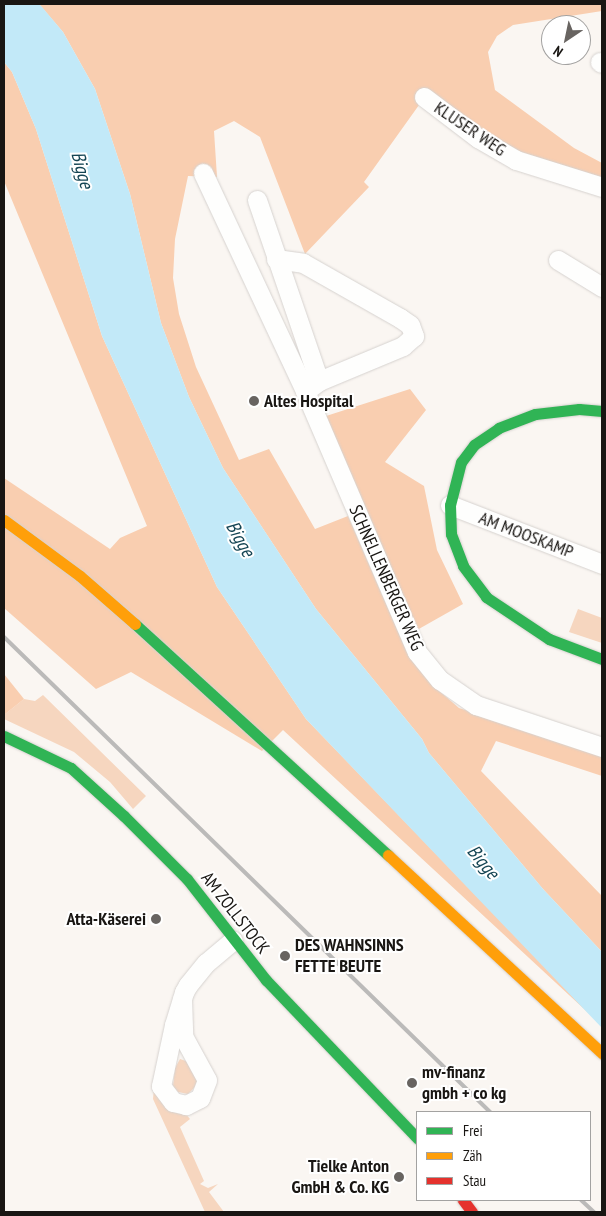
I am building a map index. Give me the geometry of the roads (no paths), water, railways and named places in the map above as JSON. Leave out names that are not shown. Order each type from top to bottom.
[{"type":"main road","points":[[602,411],[579,409],[535,414],[499,428],[474,445],[461,462],[450,505],[451,534],[463,566],[486,597],[515,619],[550,639],[602,659]]},
{"type":"main road","points":[[4,520],[80,576],[181,664],[602,1053]]},
{"type":"main road","name":"AM ZOLLSTOCK","points":[[4,736],[43,752],[94,788],[187,879],[266,980],[416,1137]]},
{"type":"main road","points":[[464,1201],[472,1212]]},
{"type":"street","name":"KLUSER WEG","points":[[424,97],[478,138],[516,160],[602,187]]},
{"type":"street","name":"SCHNELLENBERGER WEG","points":[[203,173],[312,386]]},
{"type":"street","name":"SCHNELLENBERGER WEG","points":[[257,200],[276,258],[312,386],[409,637],[428,667],[446,685],[476,704],[602,747]]},
{"type":"street","points":[[276,258],[303,264],[410,325],[414,336],[403,346],[312,386]]},
{"type":"street","points":[[558,260],[602,287]]},
{"type":"street","name":"AM MOOSKAMP","points":[[450,505],[602,564]]},
{"type":"street","points":[[182,999],[183,1036],[202,1067],[207,1080],[204,1093],[193,1103],[180,1105],[164,1092],[161,1080],[182,999],[197,973],[233,940]]},
{"type":"street","points":[[164,1064],[170,1054],[179,1047],[202,1067]]},
{"type":"water","name":"Bigge","points":[[4,4],[39,4],[63,32],[95,89],[130,194],[161,323],[189,397],[223,468],[316,609],[422,739],[429,753],[543,889],[602,952],[602,1028],[306,719],[217,587],[102,336],[36,129],[12,72],[4,62]]},
{"type":"railway","points":[[4,637],[489,1111]]},
{"type":"railway","points":[[582,1201],[594,1212]]},
{"type":"place","name":"Altes Hospital","points":[[254,401]]},
{"type":"place","name":"Atta-Käserei","points":[[156,919]]},
{"type":"place","name":"DES WAHNSINNS FETTE BEUTE","points":[[285,956]]},
{"type":"place","name":"mv-finanz gmbh + co kg","points":[[412,1083]]},
{"type":"place","name":"Tielke Anton GmbH & Co. KG","points":[[399,1177]]}]
